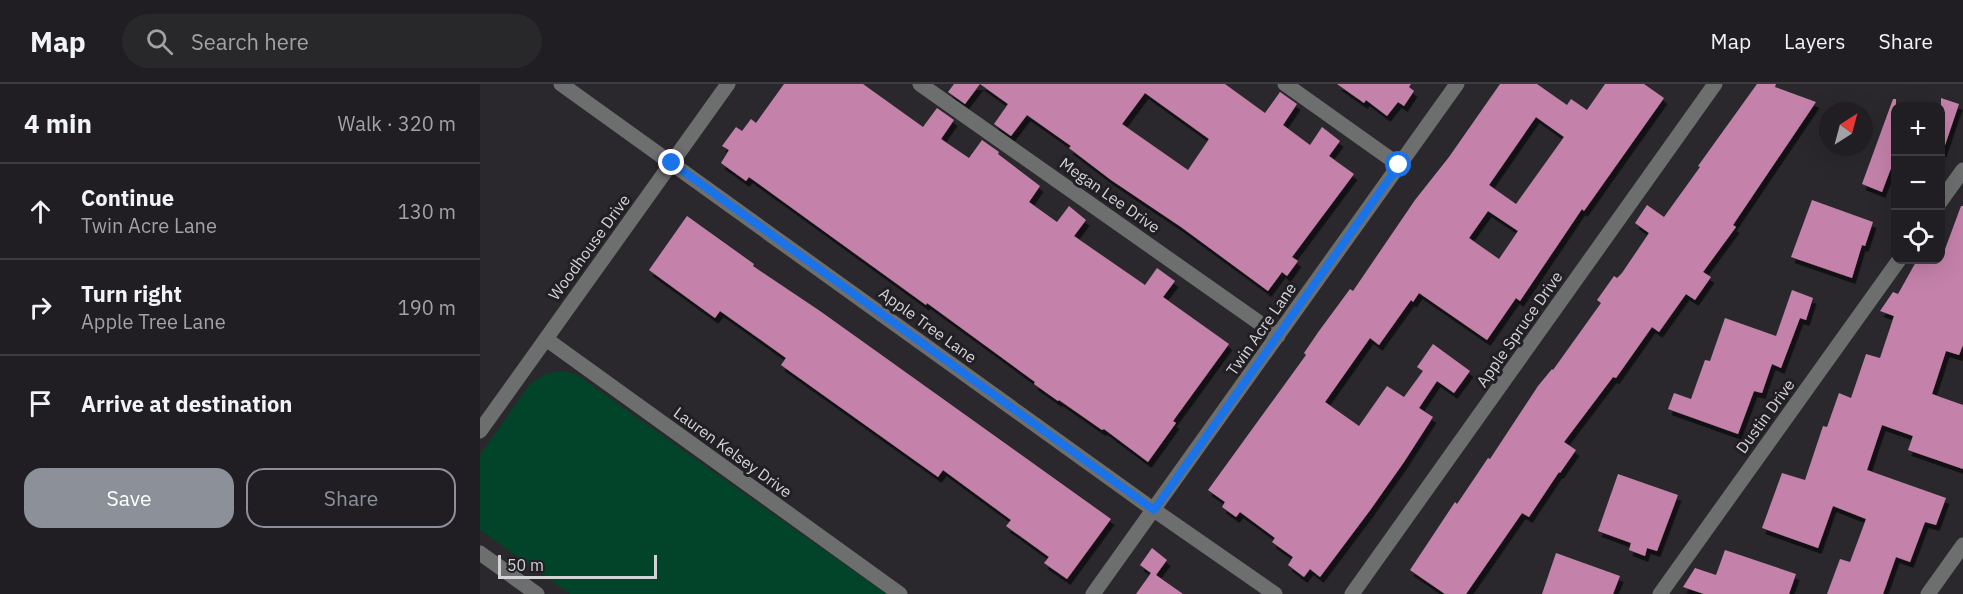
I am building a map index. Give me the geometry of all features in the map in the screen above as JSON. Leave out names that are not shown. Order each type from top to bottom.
[{"type":"street","name":"Apple Tree Lane","points":[[561,84],[1154,510],[1275,594]]},
{"type":"street","name":"Woodhouse Drive","points":[[480,431],[728,84]]},
{"type":"street","name":"Megan Lee Drive","points":[[920,84],[1278,336]]},
{"type":"street","points":[[1285,84],[1399,165]]},
{"type":"street","name":"Twin Acre Lane","points":[[1094,594],[1457,84]]},
{"type":"street","name":"Apple Spruce Drive","points":[[1352,594],[1714,84]]},
{"type":"street","points":[[1945,196],[1963,170]]},
{"type":"street","name":"Dustin Drive","points":[[1660,594],[1896,264]]},
{"type":"street","name":"Lauren Kelsey Drive","points":[[546,339],[900,594]]},
{"type":"street","points":[[1928,594],[1963,545]]},
{"type":"street","points":[[480,553],[537,594]]},
{"type":"green space","points":[[562,371],[576,374],[886,594],[570,594],[480,530],[480,455],[530,384],[545,374]]},
{"type":"building","points":[[784,84],[863,84],[923,127],[937,108],[954,120],[941,139],[969,158],[982,140],[999,152],[998,154],[1040,186],[1029,202],[1057,222],[1069,206],[1086,220],[1074,236],[1145,285],[1157,268],[1175,281],[1163,297],[1229,344],[1173,421],[1176,423],[1148,462],[1104,429],[1102,430],[1034,384],[1035,382],[927,303],[926,305],[749,177],[746,181],[721,163],[729,150],[722,146],[736,127],[742,131],[751,119],[756,123]]},
{"type":"building","points":[[954,84],[980,84],[965,104],[948,92]]},
{"type":"building","points":[[980,84],[1225,84],[1265,113],[1280,92],[1297,104],[1283,125],[1310,145],[1322,127],[1340,141],[1329,156],[1354,174],[1292,257],[1298,261],[1287,276],[1282,272],[1268,291],[1181,227],[1111,180],[1069,148],[1071,146],[1027,115],[1011,136],[994,124],[1008,104]],"holes":[[[1145,93],[1209,139],[1188,170],[1122,124]]]},
{"type":"building","points":[[1337,84],[1411,84],[1409,87],[1414,91],[1404,106],[1398,102],[1387,116],[1366,100],[1364,103]]},
{"type":"building","points":[[1500,84],[1537,84],[1567,105],[1571,99],[1587,110],[1605,84],[1644,84],[1664,98],[1584,211],[1582,209],[1520,301],[1516,298],[1487,340],[1419,293],[1413,302],[1411,300],[1379,345],[1370,338],[1325,402],[1359,426],[1387,386],[1404,397],[1423,371],[1417,367],[1433,344],[1470,371],[1454,393],[1437,381],[1419,408],[1433,417],[1404,462],[1320,577],[1310,569],[1304,577],[1288,565],[1293,557],[1272,542],[1275,538],[1240,512],[1236,517],[1222,507],[1225,502],[1208,490],[1306,355],[1304,353],[1319,331],[1350,289],[1353,291],[1415,200],[1449,157]],"holes":[[[1536,117],[1564,137],[1516,204],[1489,185]],[[1488,211],[1518,231],[1499,259],[1469,238]]]},
{"type":"building","points":[[1757,84],[1776,84],[1775,87],[1816,102],[1733,225],[1736,227],[1703,272],[1711,277],[1695,300],[1686,294],[1659,332],[1652,327],[1616,378],[1613,377],[1564,442],[1576,450],[1529,517],[1522,513],[1466,594],[1445,594],[1410,570],[1455,502],[1457,504],[1538,386],[1553,370],[1601,303],[1597,300],[1614,276],[1617,278],[1622,273],[1649,233],[1635,223],[1647,205],[1664,217]]},
{"type":"building","points":[[1941,98],[1959,104],[1945,145],[1945,102],[1941,102]]},
{"type":"building","points":[[1891,104],[1891,168],[1882,192],[1862,184]]},
{"type":"building","points":[[1812,200],[1873,222],[1865,246],[1862,245],[1852,278],[1791,257]]},
{"type":"building","points":[[1961,206],[1963,206],[1963,345],[1959,355],[1946,351],[1932,394],[1963,405],[1963,469],[1908,450],[1913,436],[1882,425],[1867,470],[1946,498],[1936,525],[1925,522],[1910,562],[1896,557],[1883,594],[1827,594],[1840,559],[1850,562],[1866,519],[1833,506],[1818,548],[1762,528],[1782,473],[1805,480],[1823,426],[1827,427],[1839,393],[1851,398],[1866,354],[1880,358],[1894,316],[1880,311],[1893,292],[1898,294],[1915,264],[1945,264],[1945,249]]},
{"type":"building","points":[[687,216],[754,264],[753,266],[820,311],[1111,519],[1067,579],[1044,563],[1049,557],[1006,526],[1011,520],[943,470],[938,477],[781,365],[786,358],[720,311],[715,318],[649,270]]},
{"type":"building","points":[[1792,290],[1813,298],[1806,320],[1800,318],[1781,368],[1772,364],[1762,393],[1754,391],[1738,434],[1668,409],[1674,393],[1691,399],[1705,360],[1710,361],[1725,318],[1776,336]]},
{"type":"building","points":[[1618,474],[1678,495],[1657,551],[1647,548],[1645,556],[1629,550],[1631,543],[1598,531]]},
{"type":"building","points":[[1152,548],[1167,560],[1156,575],[1183,594],[1136,594],[1151,573],[1140,565]]},
{"type":"building","points":[[1725,550],[1796,574],[1789,594],[1704,594],[1683,587],[1695,568],[1716,575]]},
{"type":"building","points":[[1556,553],[1620,576],[1613,594],[1542,594]]},
{"type":"route","points":[[672,163],[1154,510],[1399,165]]}]
